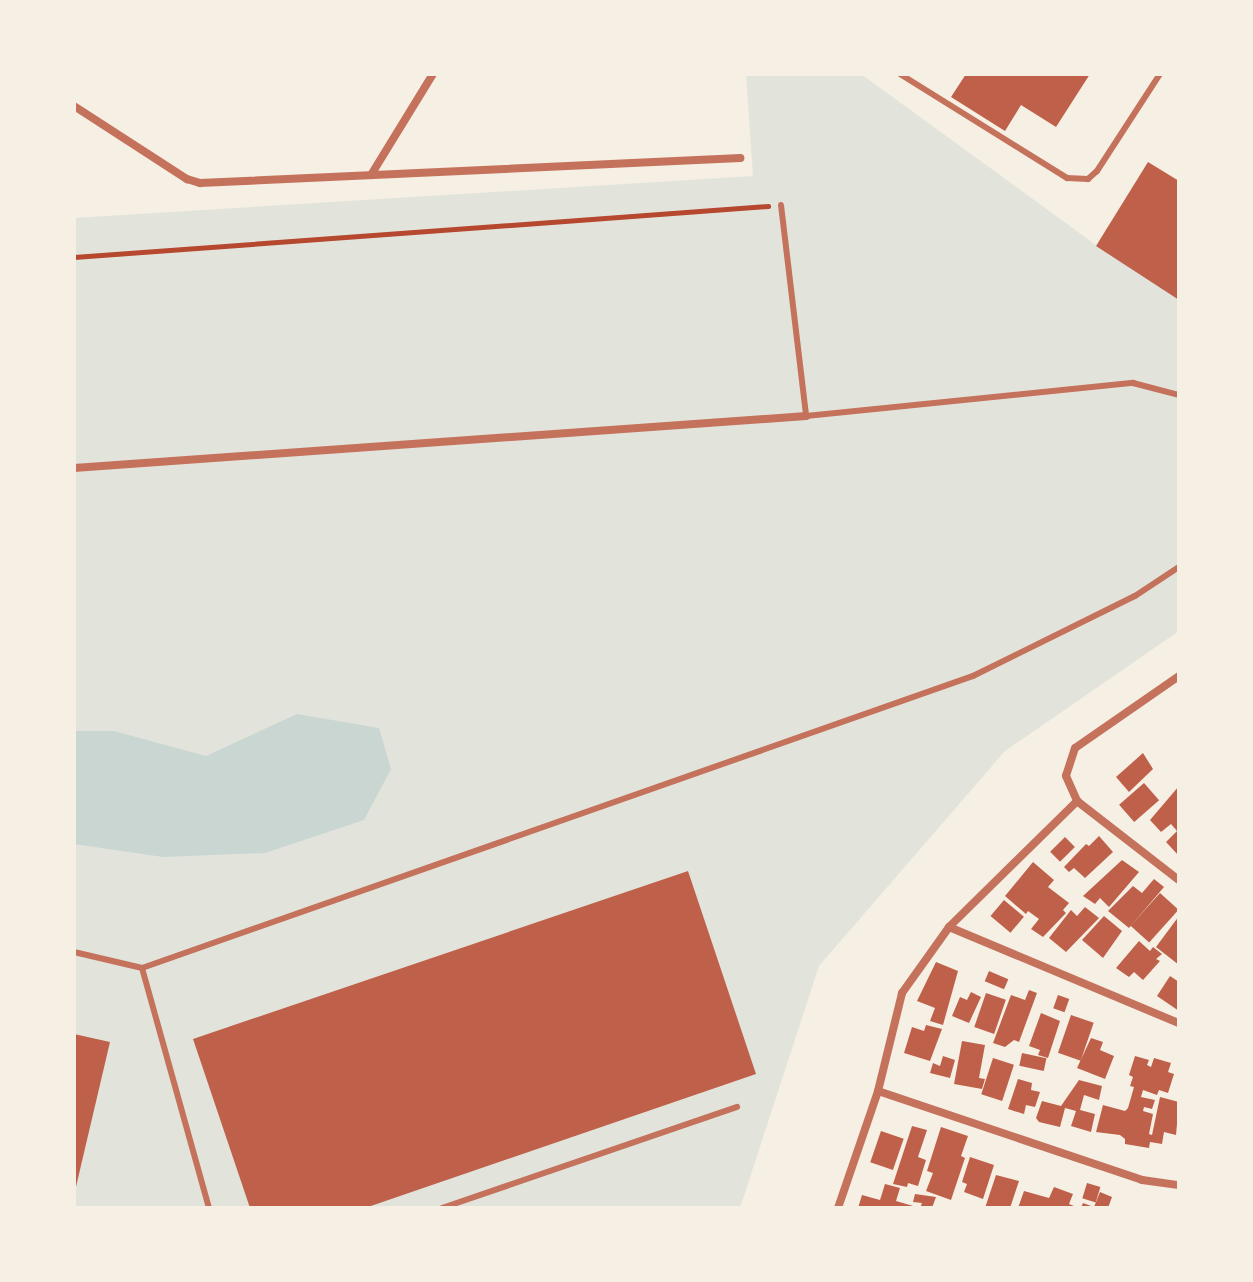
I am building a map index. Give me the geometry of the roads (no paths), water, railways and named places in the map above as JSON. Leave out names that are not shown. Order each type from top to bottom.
[{"type":"street","points":[[371,175],[433,74]]},
{"type":"street","points":[[74,106],[187,179],[200,183],[740,158]]},
{"type":"street","points":[[74,468],[806,416]]},
{"type":"street","points":[[1179,676],[1075,748],[1066,776],[1077,801],[1179,880]]},
{"type":"street","points":[[838,1208],[878,1091],[902,993],[949,927],[1077,801]]},
{"type":"street","points":[[949,927],[1179,1023]]},
{"type":"street","points":[[878,1091],[1142,1180],[1179,1185]]},
{"type":"lane","points":[[900,74],[1067,178],[1077,179],[1088,179],[1097,171],[1160,74]]},
{"type":"lane","points":[[781,205],[806,416],[1133,383],[1179,395]]},
{"type":"lane","points":[[74,952],[142,968],[973,676],[1135,596],[1179,567]]},
{"type":"lane","points":[[142,968],[209,1208]]},
{"type":"lane","points":[[442,1208],[737,1107]]}]
